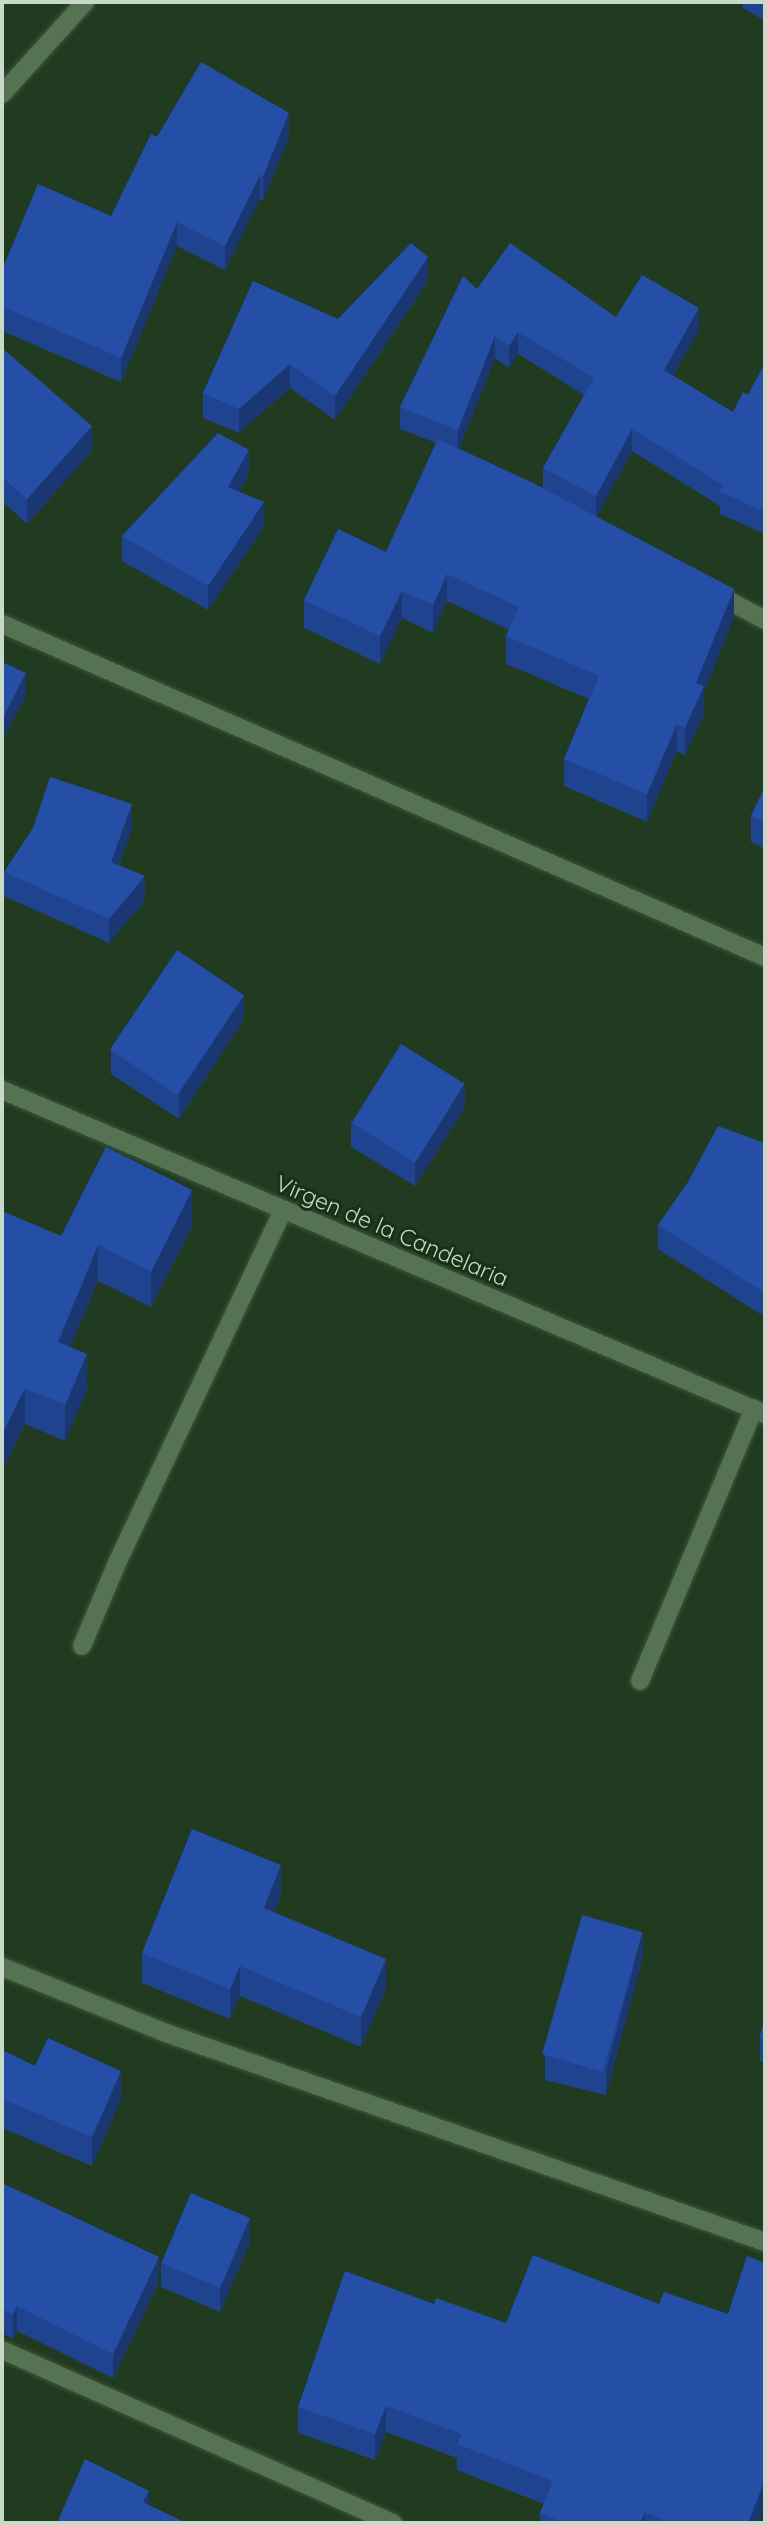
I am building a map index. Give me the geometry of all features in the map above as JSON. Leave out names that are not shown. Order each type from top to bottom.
[{"type":"street","points":[[2,94],[85,2]]},
{"type":"street","points":[[704,587],[765,620]]},
{"type":"street","points":[[2,624],[765,957]]},
{"type":"street","name":"Virgen de la Candelaria","points":[[2,1090],[759,1412]]},
{"type":"street","points":[[82,1646],[117,1563],[283,1211]]},
{"type":"street","points":[[640,1681],[759,1412]]},
{"type":"street","points":[[2,1967],[166,2033],[765,2242]]},
{"type":"street","points":[[2,2350],[393,2523]]},
{"type":"building","points":[[201,62],[289,113],[263,176],[260,175],[225,246],[177,222],[121,358],[2,306],[2,270],[38,184],[111,216],[151,134],[157,137]]},
{"type":"building","points":[[411,243],[428,257],[335,396],[290,364],[239,409],[203,393],[253,281],[338,319]]},
{"type":"building","points":[[510,243],[616,317],[642,275],[699,308],[664,370],[733,412],[743,392],[748,395],[765,363],[765,512],[720,492],[723,485],[632,429],[596,496],[543,468],[594,378],[518,332],[509,346],[495,336],[458,430],[400,407],[463,276],[477,289]]},
{"type":"building","points":[[2,348],[92,426],[27,499],[2,477]]},
{"type":"building","points":[[218,433],[249,450],[228,487],[264,502],[208,586],[122,536]]},
{"type":"building","points":[[438,439],[531,482],[734,589],[696,683],[704,686],[685,728],[677,724],[647,794],[564,759],[599,676],[506,636],[519,607],[447,574],[433,605],[402,591],[380,636],[304,600],[338,529],[386,552]]},
{"type":"building","points":[[2,662],[26,673],[2,720]]},
{"type":"building","points":[[50,777],[132,804],[111,862],[145,876],[109,919],[4,872],[33,828]]},
{"type":"building","points":[[765,787],[765,823],[751,816]]},
{"type":"building","points":[[177,950],[244,995],[177,1095],[110,1049]]},
{"type":"building","points":[[401,1044],[465,1084],[415,1163],[352,1123]]},
{"type":"building","points":[[718,1126],[765,1143],[765,1293],[658,1225],[688,1182]]},
{"type":"building","points":[[106,1147],[192,1190],[151,1272],[98,1245],[58,1342],[87,1354],[65,1405],[25,1388],[2,1435],[2,1211],[61,1236]]},
{"type":"building","points":[[192,1829],[281,1865],[264,1908],[386,1959],[361,2017],[240,1966],[230,1989],[142,1953]]},
{"type":"building","points":[[582,1915],[643,1932],[603,2072],[542,2054]]},
{"type":"building","points":[[765,2017],[765,2038],[760,2036]]},
{"type":"building","points":[[48,2038],[121,2071],[92,2137],[2,2099],[2,2050],[35,2066]]},
{"type":"building","points":[[2,2183],[159,2257],[113,2354],[17,2306],[13,2314],[2,2309]]},
{"type":"building","points":[[191,2193],[250,2218],[220,2288],[161,2263]]},
{"type":"building","points":[[533,2255],[659,2304],[664,2292],[728,2314],[747,2256],[765,2263],[765,2479],[748,2523],[670,2523],[645,2512],[640,2523],[564,2523],[540,2513],[553,2481],[457,2444],[462,2434],[386,2406],[375,2434],[298,2407],[345,2271],[434,2304],[436,2298],[506,2323]]},
{"type":"building","points":[[85,2459],[149,2491],[143,2502],[186,2523],[57,2523]]}]
